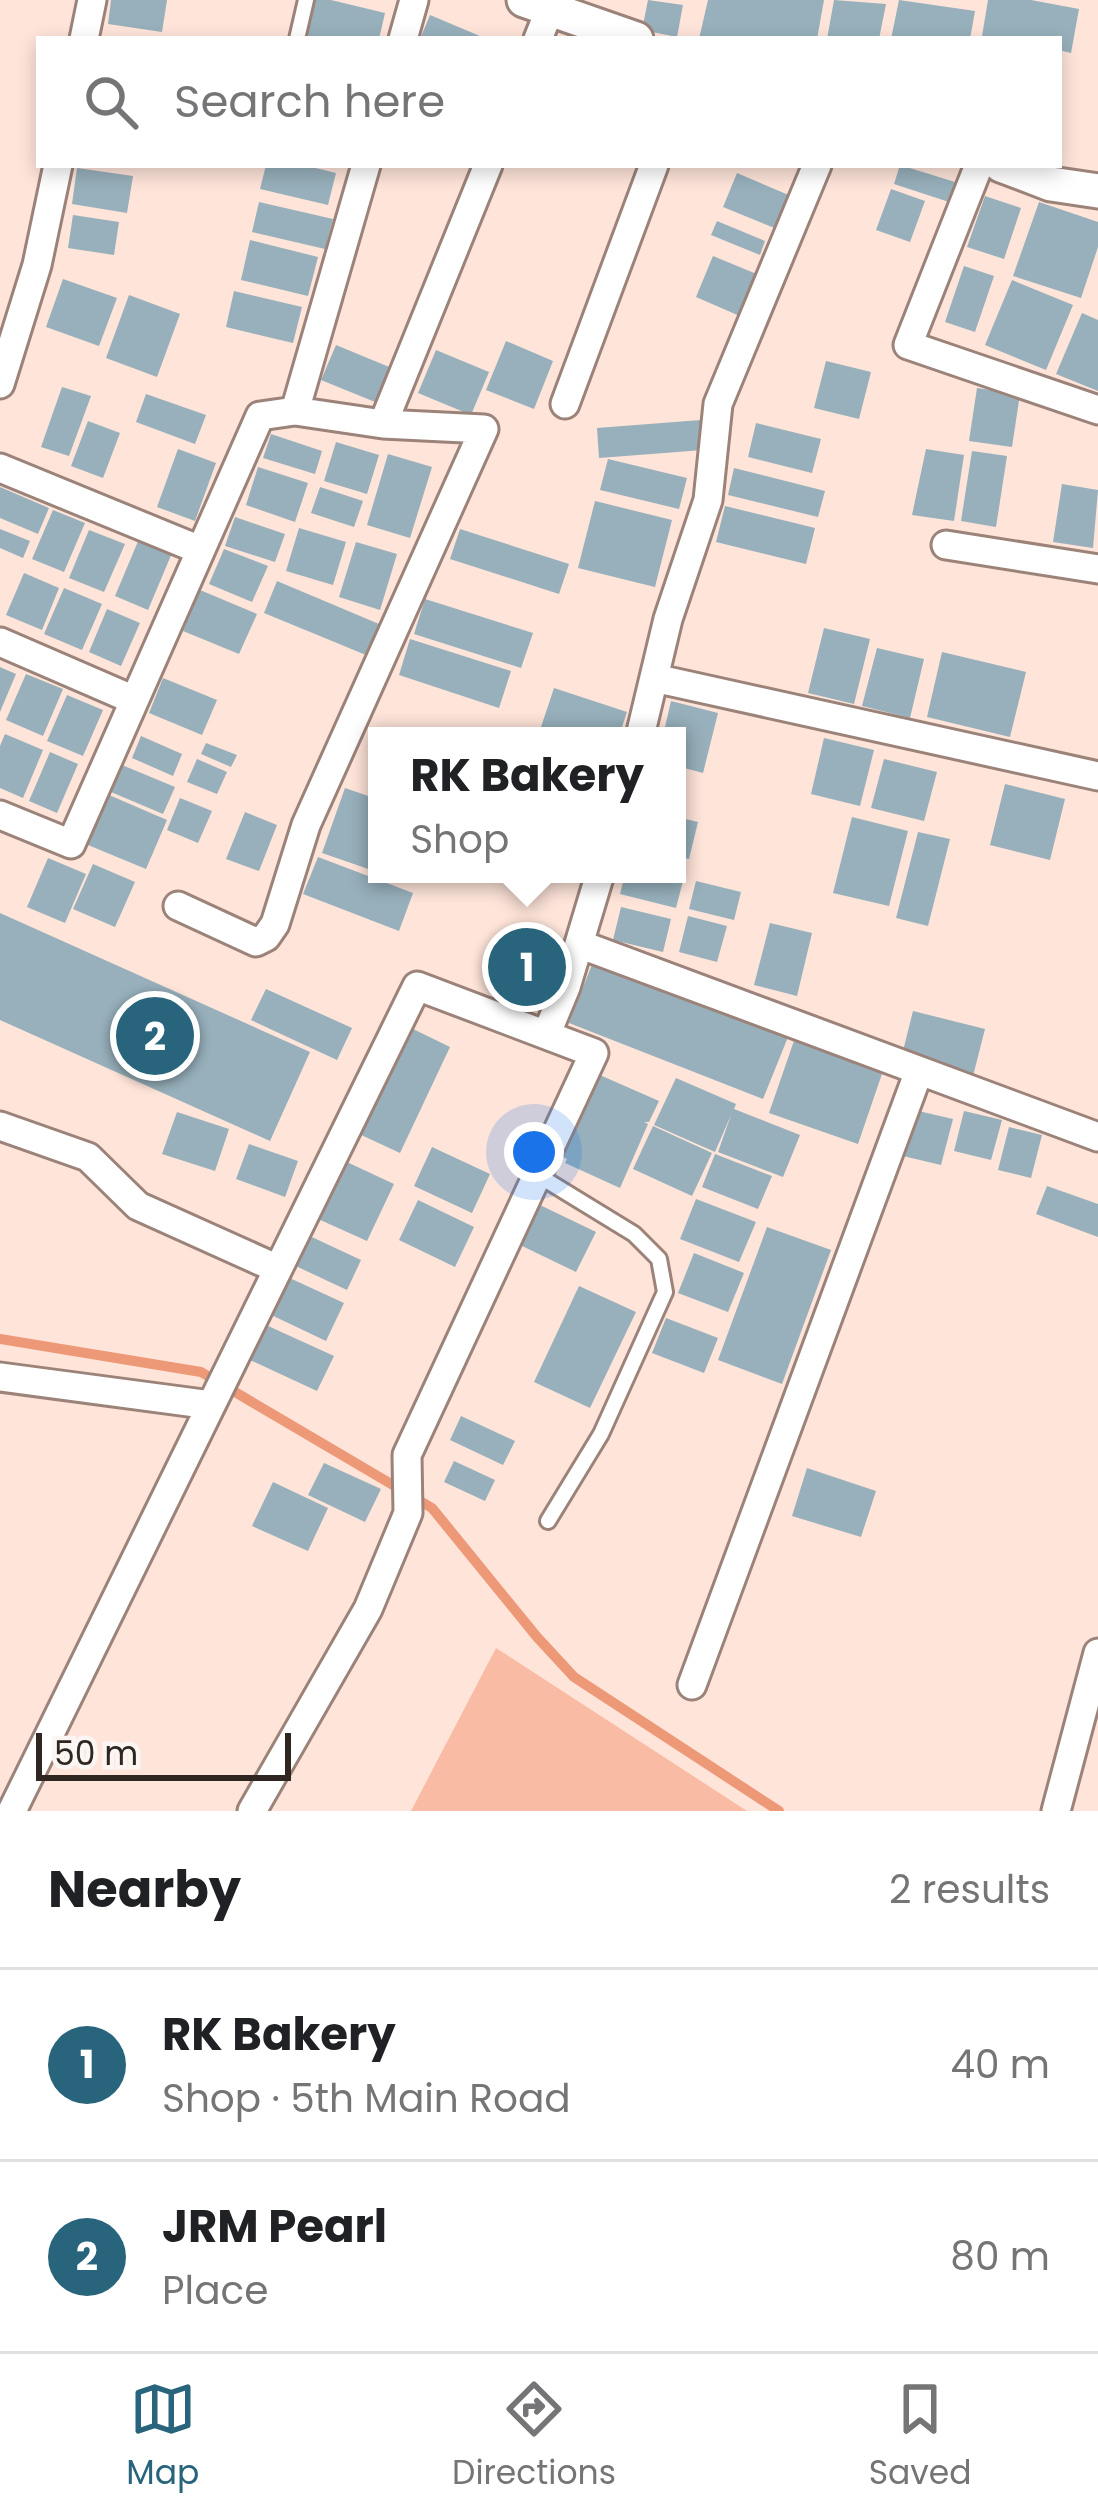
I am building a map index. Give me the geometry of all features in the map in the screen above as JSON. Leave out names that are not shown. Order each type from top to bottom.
[{"type":"street","points":[[84,36],[92,0]]},
{"type":"street","points":[[404,36],[414,0]]},
{"type":"street","points":[[532,10],[625,36]]},
{"type":"street","points":[[0,385],[37,265],[57,168]]},
{"type":"street","points":[[295,411],[365,168]]},
{"type":"street","points":[[383,424],[487,168]]},
{"type":"street","points":[[565,404],[653,168]]},
{"type":"street","points":[[642,727],[668,620],[708,500],[718,404],[816,168]]},
{"type":"street","points":[[978,168],[908,345],[1098,410]]},
{"type":"street","points":[[1008,168],[1051,184],[1098,191]]},
{"type":"street","points":[[0,815],[70,844],[260,416],[295,411],[383,424],[484,429],[306,825],[275,924],[256,942],[178,906]]},
{"type":"street","points":[[0,468],[200,550]]},
{"type":"street","points":[[946,545],[1098,569]]},
{"type":"street","points":[[0,642],[134,700]]},
{"type":"street","points":[[654,678],[1098,776]]},
{"type":"street","points":[[547,1033],[597,883]]},
{"type":"street","points":[[579,944],[1098,1137]]},
{"type":"street","points":[[12,1811],[417,986],[594,1053],[407,1455],[408,1513],[368,1609],[252,1811]]},
{"type":"street","points":[[692,1685],[919,1071]]},
{"type":"street","points":[[0,1126],[88,1157],[138,1206],[278,1268]]},
{"type":"street","points":[[0,1377],[213,1402]]},
{"type":"street","points":[[1056,1811],[1098,1653]]},
{"type":"lane","points":[[298,36],[306,0]]},
{"type":"lane","points":[[536,1174],[634,1234],[659,1259],[665,1292],[602,1434],[548,1522]]},
{"type":"shaded area","points":[[496,1648],[747,1811],[411,1811]]},
{"type":"building","points":[[111,0],[167,0],[162,32],[108,24]]},
{"type":"building","points":[[310,0],[385,13],[380,36],[302,36]]},
{"type":"building","points":[[648,0],[683,5],[677,36],[642,30]]},
{"type":"building","points":[[708,0],[824,0],[818,36],[700,36]]},
{"type":"building","points":[[834,0],[886,4],[880,36],[828,36]]},
{"type":"building","points":[[899,0],[975,11],[971,36],[892,36]]},
{"type":"building","points":[[988,0],[1031,0],[1079,9],[1071,53],[1062,51],[1062,36],[982,36]]},
{"type":"building","points":[[430,15],[480,36],[421,36]]},
{"type":"building","points":[[77,168],[133,176],[127,213],[72,204]]},
{"type":"building","points":[[265,168],[336,173],[328,205],[260,189]]},
{"type":"building","points":[[899,168],[955,182],[949,202],[894,184]]},
{"type":"building","points":[[737,173],[791,196],[777,229],[723,207]]},
{"type":"building","points":[[891,189],[925,201],[910,242],[876,230]]},
{"type":"building","points":[[985,196],[1021,208],[1004,259],[967,247]]},
{"type":"building","points":[[259,202],[333,219],[325,249],[252,232]]},
{"type":"building","points":[[1039,202],[1098,222],[1098,247],[1081,298],[1013,276]]},
{"type":"building","points":[[73,215],[119,222],[114,255],[68,248]]},
{"type":"building","points":[[717,221],[765,241],[760,255],[711,235]]},
{"type":"building","points":[[250,240],[318,257],[308,296],[241,280]]},
{"type":"building","points":[[713,256],[759,275],[742,317],[696,297]]},
{"type":"building","points":[[964,266],[994,276],[975,332],[945,322]]},
{"type":"building","points":[[63,279],[117,298],[99,346],[46,327]]},
{"type":"building","points":[[1012,280],[1073,305],[1046,370],[985,345]]},
{"type":"building","points":[[234,291],[302,307],[293,343],[226,327]]},
{"type":"building","points":[[129,295],[180,314],[157,377],[106,358]]},
{"type":"building","points":[[1082,313],[1098,320],[1098,391],[1056,374]]},
{"type":"building","points":[[506,341],[553,361],[534,409],[486,390]]},
{"type":"building","points":[[336,345],[394,369],[380,404],[321,380]]},
{"type":"building","points":[[436,350],[489,372],[471,415],[418,393]]},
{"type":"building","points":[[826,361],[871,372],[859,419],[814,408]]},
{"type":"building","points":[[62,387],[91,396],[69,456],[41,447]]},
{"type":"building","points":[[977,388],[1020,394],[1012,447],[969,441]]},
{"type":"building","points":[[146,394],[206,415],[195,444],[136,422]]},
{"type":"building","points":[[701,420],[703,450],[599,458],[597,428]]},
{"type":"building","points":[[88,421],[120,433],[103,478],[71,466]]},
{"type":"building","points":[[756,423],[821,439],[812,473],[748,457]]},
{"type":"building","points":[[271,434],[322,451],[315,474],[263,458]]},
{"type":"building","points":[[336,442],[379,455],[367,494],[324,481]]},
{"type":"building","points":[[178,449],[216,463],[195,521],[157,507]]},
{"type":"building","points":[[926,449],[964,455],[954,521],[912,515]]},
{"type":"building","points":[[972,451],[1007,456],[996,527],[961,521]]},
{"type":"building","points":[[388,454],[432,467],[410,538],[367,525]]},
{"type":"building","points":[[608,459],[687,478],[679,509],[600,490]]},
{"type":"building","points":[[258,467],[308,483],[295,522],[246,505]]},
{"type":"building","points":[[734,468],[825,491],[818,517],[728,495]]},
{"type":"building","points":[[1062,484],[1098,490],[1093,548],[1053,542]]},
{"type":"building","points":[[0,487],[49,508],[38,534],[0,518]]},
{"type":"building","points":[[320,487],[363,501],[354,527],[311,513]]},
{"type":"building","points":[[595,501],[672,520],[655,587],[578,568]]},
{"type":"building","points":[[725,506],[815,528],[806,564],[716,542]]},
{"type":"building","points":[[53,510],[85,523],[64,572],[32,559]]},
{"type":"building","points":[[235,517],[285,534],[275,562],[225,546]]},
{"type":"building","points":[[299,528],[346,542],[333,585],[286,571]]},
{"type":"building","points":[[0,529],[30,541],[23,558],[0,548]]},
{"type":"building","points":[[460,529],[569,564],[559,594],[450,559]]},
{"type":"building","points":[[89,530],[125,544],[104,592],[69,578]]},
{"type":"building","points":[[139,539],[172,553],[148,610],[115,596]]},
{"type":"building","points":[[356,542],[397,554],[380,610],[339,597]]},
{"type":"building","points":[[224,549],[268,566],[252,602],[209,584]]},
{"type":"building","points":[[24,573],[59,588],[42,630],[6,615]]},
{"type":"building","points":[[277,581],[379,624],[366,655],[264,613]]},
{"type":"building","points":[[64,588],[102,604],[82,650],[44,634]]},
{"type":"building","points":[[200,590],[257,614],[239,654],[183,631]]},
{"type":"building","points":[[425,599],[533,633],[521,668],[414,634]]},
{"type":"building","points":[[107,609],[140,623],[121,666],[89,652]]},
{"type":"building","points":[[824,628],[870,639],[854,704],[808,693]]},
{"type":"building","points":[[410,639],[511,671],[499,708],[399,675]]},
{"type":"building","points":[[877,648],[924,659],[910,718],[862,706]]},
{"type":"building","points":[[942,652],[1026,672],[1010,737],[927,717]]},
{"type":"building","points":[[0,667],[16,674],[0,712]]},
{"type":"building","points":[[26,674],[63,689],[43,736],[6,720]]},
{"type":"building","points":[[163,678],[217,700],[202,735],[149,713]]},
{"type":"building","points":[[554,688],[627,712],[622,727],[541,727]]},
{"type":"building","points":[[67,695],[103,710],[83,756],[47,741]]},
{"type":"building","points":[[671,701],[718,713],[703,773],[686,768],[686,727],[665,727]]},
{"type":"building","points":[[5,734],[43,750],[23,798],[0,788],[0,746]]},
{"type":"building","points":[[141,736],[182,754],[173,776],[132,758]]},
{"type":"building","points":[[824,738],[874,750],[860,806],[811,794]]},
{"type":"building","points":[[206,743],[237,755],[231,767],[201,754]]},
{"type":"building","points":[[50,752],[78,764],[57,813],[29,801]]},
{"type":"building","points":[[197,759],[227,772],[217,794],[187,782]]},
{"type":"building","points":[[884,759],[937,772],[924,821],[871,808]]},
{"type":"building","points":[[122,765],[175,787],[163,814],[111,792]]},
{"type":"building","points":[[1005,784],[1065,799],[1050,860],[990,845]]},
{"type":"building","points":[[345,788],[368,796],[368,869],[322,853]]},
{"type":"building","points":[[109,795],[167,820],[146,869],[88,845]]},
{"type":"building","points":[[180,798],[212,811],[198,843],[167,830]]},
{"type":"building","points":[[245,812],[277,825],[259,871],[226,859]]},
{"type":"building","points":[[852,817],[908,831],[889,906],[833,893]]},
{"type":"building","points":[[686,819],[698,822],[686,858]]},
{"type":"building","points":[[918,832],[950,839],[928,926],[896,918]]},
{"type":"building","points":[[318,857],[368,876],[368,883],[387,883],[413,893],[399,931],[303,894]]},
{"type":"building","points":[[48,858],[86,874],[65,923],[27,907]]},
{"type":"building","points":[[93,864],[135,882],[115,927],[73,909]]},
{"type":"building","points":[[696,881],[741,892],[734,920],[689,909]]},
{"type":"building","points":[[623,883],[682,883],[676,908],[620,894]]},
{"type":"building","points":[[621,907],[671,919],[663,952],[613,940]]},
{"type":"building","points":[[0,913],[310,1052],[270,1141],[0,1020]]},
{"type":"building","points":[[688,916],[727,926],[717,962],[679,952]]},
{"type":"building","points":[[770,923],[812,933],[797,996],[754,985]]},
{"type":"building","points":[[595,957],[790,1032],[763,1099],[569,1023]]},
{"type":"building","points":[[266,989],[352,1028],[337,1060],[251,1020]]},
{"type":"building","points":[[913,1011],[985,1029],[973,1076],[901,1059]]},
{"type":"building","points":[[407,1026],[450,1047],[400,1153],[357,1133]]},
{"type":"building","points":[[796,1035],[885,1065],[858,1144],[769,1113]]},
{"type":"building","points":[[593,1072],[659,1101],[649,1122],[644,1122],[648,1124],[620,1188],[565,1163],[567,1159],[556,1154]]},
{"type":"building","points":[[676,1078],[736,1104],[734,1109],[800,1135],[783,1177],[718,1152],[731,1115],[715,1152],[654,1125]]},
{"type":"building","points":[[914,1110],[953,1119],[941,1165],[903,1156]]},
{"type":"building","points":[[964,1111],[1002,1120],[991,1160],[954,1151]]},
{"type":"building","points":[[177,1112],[229,1129],[215,1171],[162,1154]]},
{"type":"building","points":[[653,1126],[712,1153],[692,1196],[633,1169]]},
{"type":"building","points":[[1009,1127],[1042,1135],[1031,1178],[998,1170]]},
{"type":"building","points":[[249,1144],[298,1161],[285,1197],[236,1179]]},
{"type":"building","points":[[432,1147],[490,1174],[472,1213],[414,1186]]},
{"type":"building","points":[[715,1154],[772,1176],[758,1209],[702,1187]]},
{"type":"building","points":[[334,1156],[394,1184],[367,1241],[307,1214]]},
{"type":"building","points":[[1047,1186],[1098,1204],[1098,1237],[1036,1214]]},
{"type":"building","points":[[696,1199],[756,1222],[739,1262],[680,1239]]},
{"type":"building","points":[[418,1200],[474,1227],[455,1267],[399,1240]]},
{"type":"building","points":[[540,1205],[596,1232],[576,1272],[520,1245]]},
{"type":"building","points":[[767,1227],[831,1250],[782,1384],[718,1360]]},
{"type":"building","points":[[299,1231],[361,1260],[347,1290],[285,1261]]},
{"type":"building","points":[[694,1253],[744,1273],[728,1312],[678,1293]]},
{"type":"building","points":[[283,1275],[344,1303],[326,1341],[265,1312]]},
{"type":"building","points":[[579,1286],[636,1312],[590,1408],[534,1382]]},
{"type":"building","points":[[666,1318],[718,1338],[704,1373],[652,1353]]},
{"type":"building","points":[[266,1325],[334,1356],[317,1391],[250,1360]]},
{"type":"building","points":[[461,1416],[515,1441],[503,1465],[450,1440]]},
{"type":"building","points":[[454,1461],[495,1480],[485,1501],[444,1482]]},
{"type":"building","points":[[324,1463],[381,1489],[365,1522],[308,1495]]},
{"type":"building","points":[[807,1468],[876,1491],[861,1537],[792,1516]]},
{"type":"building","points":[[273,1482],[328,1508],[308,1551],[252,1526]]},
{"type":"waterway","points":[[0,1339],[201,1372],[432,1508],[574,1677],[779,1811]]},
{"type":"place","name":"RK Bakery","points":[[527,967]]},
{"type":"place","name":"JRM Pearl","points":[[155,1036]]}]
